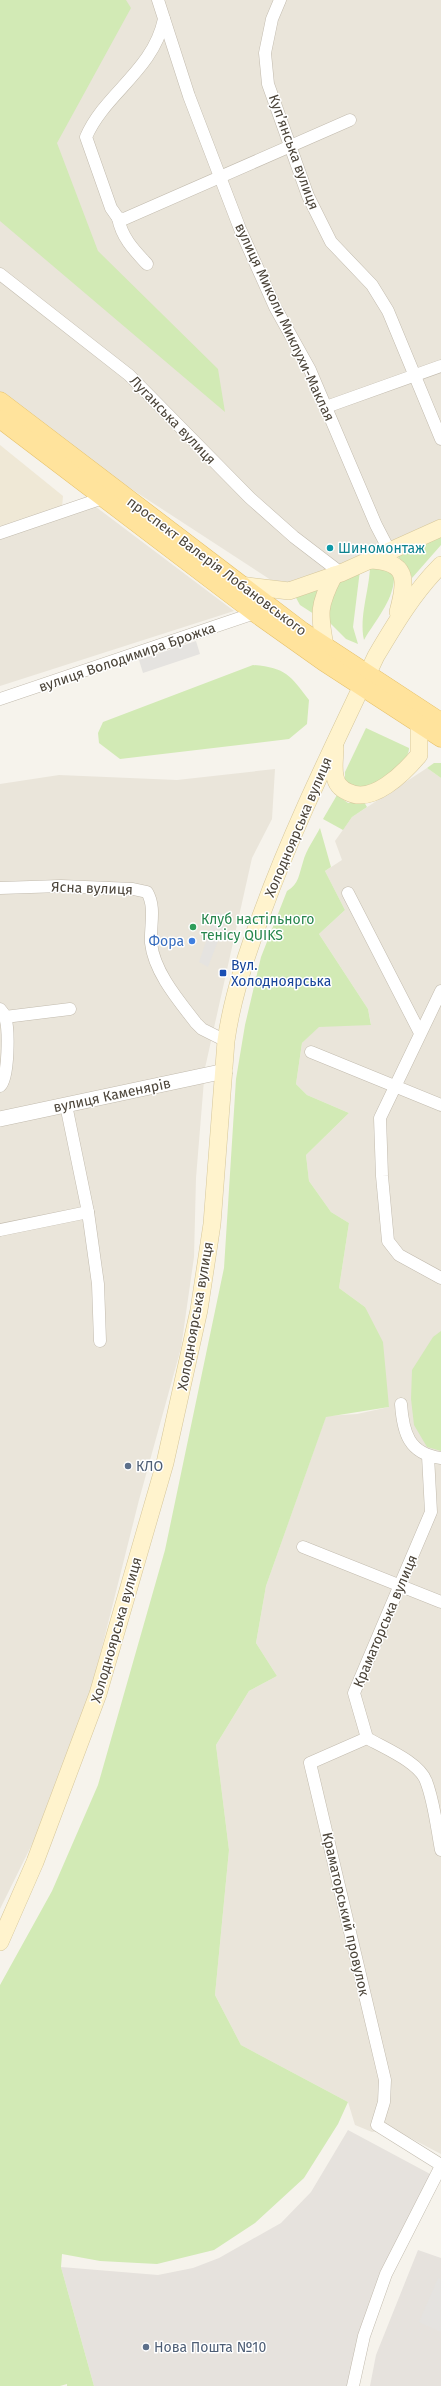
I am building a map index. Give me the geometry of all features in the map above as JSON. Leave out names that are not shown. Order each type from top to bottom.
[{"type":"main road","name":"проспект Валерія Лобановського","points":[[0,401],[240,585],[325,646],[419,726],[441,738]]},
{"type":"main road","name":"проспект Валерія Лобановського","points":[[0,419],[255,613],[365,681],[441,722]]},
{"type":"main road","points":[[240,585],[269,590],[290,591],[337,574],[441,528]]},
{"type":"main road","points":[[369,560],[385,560],[398,566],[404,578],[404,590],[395,623]]},
{"type":"main road","points":[[365,681],[395,623],[419,590],[441,565]]},
{"type":"main road","points":[[325,646],[320,609],[323,596],[337,574]]},
{"type":"main road","name":"Холодноярська вулиця","points":[[0,1942],[35,1862],[98,1694],[165,1463],[199,1310],[212,1224],[225,1071],[226,1041],[229,1020],[244,962],[278,867],[335,742],[365,681]]},
{"type":"main road","points":[[335,742],[335,777],[340,787],[356,796],[368,795],[398,776],[419,755],[419,726]]},
{"type":"street","name":"вулиця Миколи Миклухи-Маклая","points":[[158,0],[165,16],[189,96],[261,277],[310,370],[376,525],[389,550]]},
{"type":"street","name":"Купʼянська вулиця","points":[[280,0],[272,19],[265,53],[268,84],[290,147],[308,196],[331,242],[372,285],[388,311],[441,439]]},
{"type":"street","points":[[148,264],[130,245],[121,231],[118,218],[111,208],[86,137],[94,119],[127,85],[154,48],[161,35],[165,16]]},
{"type":"street","points":[[118,218],[124,219],[221,178],[350,120]]},
{"type":"street","name":"Луганська вулиця","points":[[0,274],[130,374],[250,498],[337,574]]},
{"type":"street","points":[[326,407],[441,366]]},
{"type":"street","points":[[0,533],[103,498]]},
{"type":"street","name":"вулиця Володимира Брожка","points":[[0,700],[255,613]]},
{"type":"street","name":"Ясна вулиця","points":[[0,888],[61,886],[133,889],[147,892],[151,903],[151,943],[155,960],[196,1023],[202,1029],[226,1041]]},
{"type":"street","points":[[348,893],[420,1033]]},
{"type":"street","points":[[441,991],[394,1085],[380,1118],[382,1176],[388,1241],[399,1255],[441,1278]]},
{"type":"street","points":[[0,1086],[6,1073],[7,1061],[3,1013],[70,1009]]},
{"type":"street","points":[[311,1052],[441,1105]]},
{"type":"street","name":"вулиця Каменярів","points":[[0,1118],[225,1071]]},
{"type":"street","points":[[66,1105],[88,1212],[98,1284],[100,1341]]},
{"type":"street","points":[[0,1230],[88,1212]]},
{"type":"street","points":[[401,1404],[402,1421],[407,1435],[414,1447],[428,1456],[441,1458]]},
{"type":"street","name":"Краматорська вулиця","points":[[367,1738],[354,1693],[398,1586],[431,1512],[428,1456]]},
{"type":"street","points":[[303,1547],[441,1602]]},
{"type":"street","points":[[367,1738],[401,1757],[417,1769],[426,1780],[441,1850]]},
{"type":"street","name":"Краматорський провулок","points":[[367,1738],[310,1763],[385,2080],[384,2102],[377,2125],[441,2166]]},
{"type":"street","points":[[353,2386],[364,2336],[386,2274],[441,2166]]},
{"type":"shaded area","points":[[0,0],[441,0],[441,519],[298,584],[277,584],[70,449],[0,394]]},
{"type":"shaded area","points":[[0,445],[63,496],[62,508],[0,529]]},
{"type":"shaded area","points":[[92,504],[234,611],[0,686],[0,536]]},
{"type":"shaded area","points":[[196,641],[200,654],[143,673],[139,660]]},
{"type":"shaded area","points":[[427,768],[441,778],[441,2154],[393,2129],[372,2132],[355,2125],[348,2102],[241,2045],[215,1995],[229,1850],[216,1745],[249,1691],[277,1676],[256,1643],[266,1586],[326,1416],[357,1414],[389,1407],[365,1307],[339,1288],[349,1223],[331,1212],[309,1181],[306,1155],[349,1113],[307,1095],[296,1084],[302,1043],[319,1026],[371,1024],[368,1009],[319,934],[345,910],[325,871],[342,860],[335,841],[352,817]]},
{"type":"shaded area","points":[[275,769],[272,819],[252,858],[205,1068],[196,1178],[194,1257],[181,1348],[139,1500],[86,1711],[43,1822],[0,1909],[0,784],[59,775],[177,780]]},
{"type":"shaded area","points":[[216,912],[228,915],[208,967],[199,962]]},
{"type":"shaded area","points":[[348,2130],[432,2175],[410,2216],[348,2386],[94,2386],[61,2267],[158,2275],[193,2268],[219,2258],[281,2223],[311,2192]]},
{"type":"shaded area","points":[[418,2250],[441,2258],[441,2386],[370,2386],[376,2355]]},
{"type":"shaded area","points":[[438,2278],[441,2279],[441,2332],[419,2322]]},
{"type":"green space","points":[[0,0],[126,0],[131,8],[57,143],[98,251],[218,369],[225,412],[0,221]]},
{"type":"green space","points":[[441,530],[441,545],[412,578],[405,563],[392,553]]},
{"type":"green space","points":[[374,565],[394,573],[394,582],[389,600],[364,640],[363,613],[370,567]]},
{"type":"green space","points":[[360,570],[353,627],[358,644],[346,639],[328,621],[334,584]]},
{"type":"green space","points":[[327,582],[317,616],[300,605],[295,596]]},
{"type":"green space","points":[[253,665],[273,668],[286,674],[297,684],[309,700],[307,724],[289,739],[120,759],[99,743],[98,733],[103,722]]},
{"type":"green space","points":[[366,728],[409,748],[408,754],[399,766],[365,790],[345,784],[345,772]]},
{"type":"green space","points":[[434,763],[441,763],[441,778],[427,768]]},
{"type":"green space","points":[[337,795],[348,803],[364,802],[367,807],[352,817],[343,830],[323,819]]},
{"type":"green space","points":[[320,828],[331,867],[325,871],[345,910],[319,934],[368,1009],[371,1025],[319,1027],[302,1043],[296,1084],[307,1095],[349,1113],[306,1155],[309,1181],[331,1212],[349,1223],[339,1288],[365,1307],[383,1342],[389,1407],[326,1417],[266,1586],[256,1643],[277,1676],[249,1691],[216,1745],[229,1850],[215,1995],[241,2045],[348,2102],[338,2124],[304,2178],[255,2223],[214,2250],[157,2264],[100,2261],[62,2254],[61,2267],[94,2386],[67,2386],[67,2384],[60,2386],[0,2386],[0,1985],[52,1891],[98,1785],[165,1550],[224,1268],[236,1079],[245,1025],[261,957],[287,891],[296,882],[306,853]]},
{"type":"green space","points":[[441,1331],[441,1451],[427,1447],[414,1425],[411,1399],[412,1370],[433,1337]]},
{"type":"place","name":"Шиномонтаж","points":[[330,548]]},
{"type":"place","name":"Клуб настільного тенісу QUIKS","points":[[193,927]]},
{"type":"place","name":"Фора","points":[[192,941]]},
{"type":"place","name":"Вул. Холодноярська","points":[[223,973]]},
{"type":"place","name":"КЛО","points":[[128,1466]]},
{"type":"place","name":"Нова Пошта №10","points":[[146,2347]]}]
